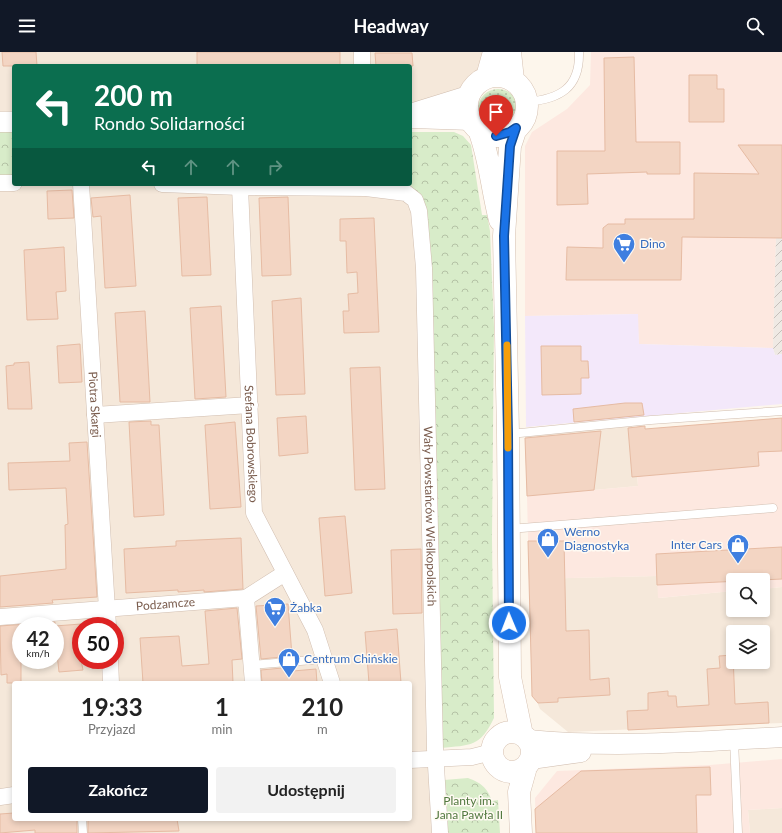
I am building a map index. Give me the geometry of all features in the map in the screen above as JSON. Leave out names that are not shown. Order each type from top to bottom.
[{"type":"main road","points":[[487,77],[494,52]]},
{"type":"main road","points":[[510,52],[513,80]]},
{"type":"main road","points":[[504,236],[494,197],[485,146],[467,105],[468,96],[479,81],[487,77],[505,77],[513,80],[522,90],[527,102],[525,116],[516,128],[510,146],[504,236],[508,434],[510,677],[509,751],[506,794],[509,833]]},
{"type":"main road","points":[[475,125],[487,134],[496,136],[510,132],[516,128]]},
{"type":"main road","points":[[509,751],[519,792],[520,833]]},
{"type":"street","points":[[362,52],[362,64]]},
{"type":"street","points":[[412,113],[468,96]]},
{"type":"street","points":[[412,117],[475,125]]},
{"type":"street","points":[[0,122],[12,122]]},
{"type":"street","points":[[0,184],[12,183]]},
{"type":"street","name":"Piotra Skargi","points":[[81,186],[107,617]]},
{"type":"street","points":[[214,186],[240,187]]},
{"type":"street","name":"Wały Powstańców Wielkopolskich","points":[[240,187],[366,188],[406,193],[415,200],[421,223],[424,268],[436,758],[440,833]]},
{"type":"street","name":"Stefana Bobrowskiego","points":[[240,187],[254,513],[315,630],[331,681]]},
{"type":"street","points":[[95,415],[250,405]]},
{"type":"street","points":[[253,681],[246,598],[285,573]]},
{"type":"street","name":"Podzamcze","points":[[0,617],[246,598]]},
{"type":"street","points":[[110,669],[111,681]]},
{"type":"street","points":[[412,760],[509,751],[566,755],[614,744],[782,737]]},
{"type":"street","points":[[0,797],[12,796]]},
{"type":"lane","points":[[527,102],[551,98],[568,88],[579,70],[579,52]]},
{"type":"lane","points":[[508,434],[651,420],[782,411]]},
{"type":"lane","points":[[508,530],[773,508]]},
{"type":"lane","points":[[251,666],[325,659]]},
{"type":"lane","points":[[734,740],[738,833]]},
{"type":"lane","points":[[82,821],[83,833]]},
{"type":"shaded area","points":[[0,52],[487,52],[483,66],[461,89],[412,105],[412,64],[12,64],[12,111],[0,111]]},
{"type":"shaded area","points":[[591,52],[782,52],[782,238],[776,238],[773,348],[639,344],[637,314],[525,316],[525,146],[532,132],[567,109],[590,85]]},
{"type":"shaded area","points":[[0,177],[12,183],[12,186],[407,186],[421,196],[437,833],[0,833]]},
{"type":"shaded area","points":[[776,238],[782,238],[782,354],[775,355],[773,348]]},
{"type":"shaded area","points":[[638,314],[639,344],[773,348],[775,355],[782,354],[782,404],[526,427],[525,316]]},
{"type":"shaded area","points":[[782,418],[782,587],[770,588],[770,573],[726,573],[726,592],[658,598],[657,576],[529,579],[527,496],[638,486],[633,430]]},
{"type":"shaded area","points":[[632,426],[638,486],[527,496],[525,435]]},
{"type":"shaded area","points":[[657,576],[659,598],[726,592],[726,617],[770,617],[770,588],[782,587],[782,723],[568,732],[540,709],[532,696],[529,579]]},
{"type":"shaded area","points":[[782,759],[782,808],[748,810],[750,833],[536,833],[535,798],[557,771],[710,765]]},
{"type":"shaded area","points":[[782,808],[782,833],[750,833],[748,810]]},
{"type":"green space","points":[[502,89],[509,92],[515,98],[518,109],[517,117],[509,126],[502,129],[494,129],[487,126],[479,117],[478,105],[481,98],[490,90]]},
{"type":"green space","points":[[0,131],[12,131],[12,177],[0,177]]},
{"type":"green space","points":[[412,132],[454,132],[463,136],[471,145],[482,215],[487,215],[490,231],[494,327],[492,537],[494,718],[484,734],[474,743],[441,748],[421,196],[407,186],[412,186]]},
{"type":"green space","name":"Planty im. Jana Pawła II","points":[[468,778],[483,786],[488,792],[492,801],[498,800],[500,833],[446,833],[444,780]]},
{"type":"building","points":[[2,52],[36,52],[37,64],[12,64],[12,66],[3,66]]},
{"type":"building","points":[[197,52],[340,52],[340,64],[197,64]]},
{"type":"building","points":[[375,53],[412,53],[413,66],[412,64],[376,64]]},
{"type":"building","points":[[634,57],[636,142],[680,142],[680,174],[647,174],[647,172],[587,174],[588,204],[557,205],[557,151],[605,151],[604,58]]},
{"type":"building","points":[[689,75],[717,75],[717,89],[724,89],[724,122],[689,122]]},
{"type":"building","points":[[738,145],[782,145],[782,238],[682,237],[681,280],[566,280],[567,247],[603,248],[603,228],[608,224],[625,224],[625,219],[694,219],[694,173],[759,174]]},
{"type":"building","points":[[72,190],[74,218],[48,219],[47,191]]},
{"type":"building","points":[[130,195],[136,286],[105,288],[101,216],[93,217],[91,198]]},
{"type":"building","points":[[207,197],[211,275],[182,276],[178,198]]},
{"type":"building","points":[[288,197],[291,275],[262,276],[259,198]]},
{"type":"building","points":[[374,218],[379,332],[344,333],[343,311],[349,311],[348,294],[358,293],[357,272],[347,273],[346,241],[340,241],[340,219]]},
{"type":"building","points":[[64,247],[66,291],[56,292],[58,319],[27,320],[24,250]]},
{"type":"building","points":[[301,298],[305,394],[276,395],[272,301]]},
{"type":"building","points":[[221,306],[226,397],[195,399],[190,308]]},
{"type":"building","points":[[145,311],[150,402],[120,402],[115,313]]},
{"type":"building","points":[[80,344],[82,382],[59,383],[57,346]]},
{"type":"building","points":[[541,346],[581,346],[581,361],[588,361],[589,378],[581,378],[581,394],[542,395]]},
{"type":"building","points":[[29,362],[32,409],[8,409],[6,366],[14,365],[14,363]]},
{"type":"building","points":[[380,367],[385,489],[355,490],[350,368]]},
{"type":"building","points":[[625,403],[642,403],[644,415],[574,422],[573,409]]},
{"type":"building","points":[[306,416],[308,453],[279,456],[277,418]]},
{"type":"building","points":[[782,418],[782,451],[758,452],[759,466],[632,477],[628,428],[645,426],[645,429]]},
{"type":"building","points":[[151,421],[151,425],[159,425],[164,515],[134,517],[129,422]]},
{"type":"building","points":[[235,422],[241,507],[210,509],[205,425]]},
{"type":"building","points":[[601,431],[594,490],[527,496],[525,438]]},
{"type":"building","points":[[87,442],[97,597],[52,600],[53,603],[0,607],[0,576],[66,569],[65,525],[68,524],[66,488],[9,490],[8,463],[70,461],[69,443]]},
{"type":"building","points":[[345,516],[352,593],[325,596],[319,518]]},
{"type":"building","points":[[241,538],[243,589],[204,592],[204,590],[178,592],[178,590],[126,593],[124,549],[176,546],[176,541]]},
{"type":"building","points":[[528,541],[564,541],[566,631],[589,630],[590,680],[609,678],[610,695],[558,698],[558,702],[538,703],[532,696]]},
{"type":"building","points":[[782,547],[782,579],[770,580],[770,573],[726,573],[726,582],[657,585],[656,554]]},
{"type":"building","points":[[421,549],[422,613],[393,614],[391,550]]},
{"type":"building","points":[[288,604],[292,656],[261,659],[256,606]]},
{"type":"building","points":[[237,608],[242,659],[232,660],[233,681],[143,681],[140,638],[179,636],[182,666],[209,664],[205,611]]},
{"type":"building","points":[[12,625],[12,669],[21,669],[21,681],[12,681],[12,683],[7,683],[7,674],[1,675],[0,626]]},
{"type":"building","points":[[64,625],[72,625],[72,669],[83,670],[59,672],[59,669],[64,669]]},
{"type":"building","points":[[397,629],[401,681],[369,681],[365,632]]},
{"type":"building","points":[[719,656],[726,656],[726,669],[734,669],[735,704],[768,702],[769,723],[628,730],[627,711],[648,710],[648,693],[668,691],[668,696],[676,696],[677,707],[709,705],[707,669],[720,668]]},
{"type":"building","name":"Centrum Chińskie","points":[[293,667],[293,671],[316,669],[317,681],[262,681],[261,670]]},
{"type":"building","points":[[710,767],[711,795],[696,795],[697,833],[536,833],[535,809],[581,771]]},
{"type":"building","points":[[12,813],[12,821],[77,821],[77,833],[35,833],[35,830],[0,833],[0,814]]},
{"type":"building","points":[[88,821],[177,821],[179,831],[88,833]]},
{"type":"slow traffic","points":[[507,345],[508,448]]},
{"type":"place","name":"Dino","points":[[624,264]]},
{"type":"place","name":"Werno Diagnostyka","points":[[548,558]]},
{"type":"place","name":"Inter Cars","points":[[738,564]]},
{"type":"place","name":"Żabka","points":[[275,628]]},
{"type":"place","name":"Centrum Chińskie","points":[[289,678]]},
{"type":"route","points":[[496,136],[503,135],[516,128],[510,146],[508,197],[504,236],[508,434],[509,623]]}]
